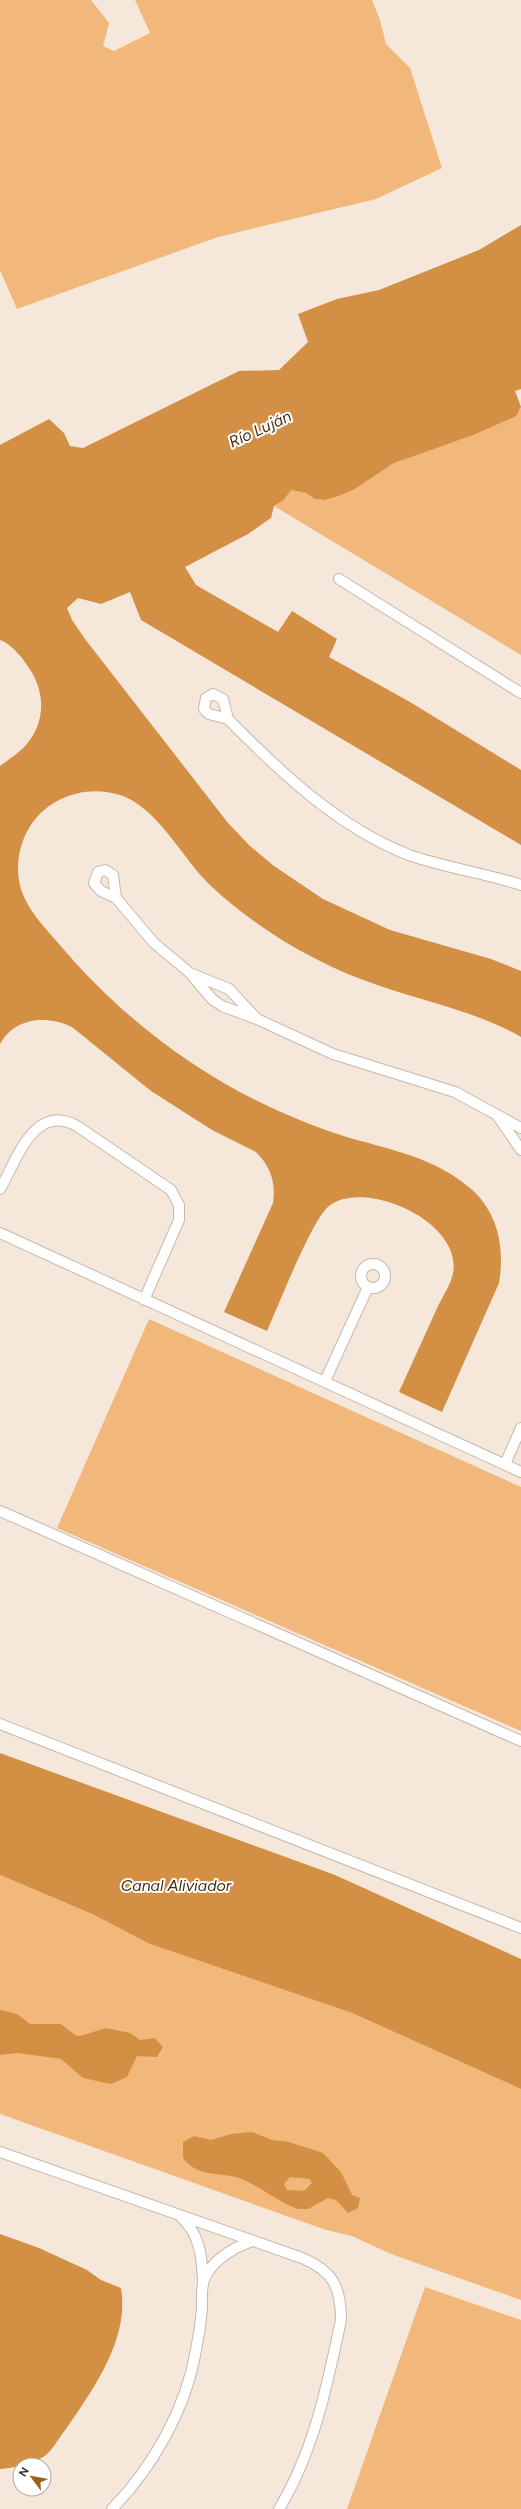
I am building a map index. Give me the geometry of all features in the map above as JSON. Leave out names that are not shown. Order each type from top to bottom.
[{"type":"street","points":[[339,579],[521,693]]},
{"type":"street","points":[[228,719],[324,806],[373,838],[428,860],[521,886]]},
{"type":"street","points":[[116,898],[154,942],[190,973],[212,999],[222,1006],[257,1019],[333,1054],[455,1092],[499,1118],[521,1128]]},
{"type":"street","points":[[190,973],[229,990],[257,1019]]},
{"type":"street","points":[[499,1118],[521,1150]]},
{"type":"street","points":[[0,1189],[31,1135],[38,1126],[54,1119],[62,1119],[77,1126],[171,1190],[180,1205],[179,1220],[144,1300]]},
{"type":"street","points":[[0,1233],[521,1472]]},
{"type":"street","points":[[325,1381],[368,1287]]},
{"type":"street","points":[[505,1464],[521,1428]]},
{"type":"street","points":[[0,1512],[521,1741]]},
{"type":"street","points":[[0,1724],[521,1928]]},
{"type":"street","points":[[0,2152],[252,2242],[302,2258],[326,2270],[333,2279],[341,2305],[341,2320],[316,2426],[303,2460],[279,2509]]},
{"type":"street","points":[[112,2509],[149,2464],[177,2411],[188,2383],[200,2326],[203,2281],[202,2260],[196,2236],[186,2222],[178,2215]]},
{"type":"street","points":[[203,2281],[222,2258],[238,2247],[252,2242]]},
{"type":"shaded area","points":[[0,0],[91,0],[109,23],[103,46],[114,51],[150,33],[135,0],[372,0],[380,20],[386,44],[410,68],[442,168],[376,199],[218,237],[17,309],[0,270]]},
{"type":"shaded area","points":[[521,407],[521,655],[274,506],[284,500],[291,490],[306,493],[316,499],[325,500],[339,496],[355,489],[394,463],[520,410]]},
{"type":"shaded area","points":[[149,1319],[521,1487],[521,1731],[57,1528]]},
{"type":"shaded area","points":[[0,1875],[92,1914],[150,1944],[352,2013],[521,2089],[521,2300],[391,2254],[352,2236],[326,2230],[0,2114]]},
{"type":"shaded area","points":[[425,2287],[521,2320],[521,2509],[347,2509]]},
{"type":"water","name":"Río Luján","points":[[521,225],[521,389],[515,391],[521,407],[516,416],[473,435],[394,463],[355,489],[339,496],[325,500],[315,499],[306,493],[291,490],[284,500],[274,506],[271,518],[248,534],[185,567],[196,585],[278,632],[292,611],[337,639],[329,657],[410,702],[521,770],[521,845],[141,620],[130,592],[101,604],[78,598],[67,608],[72,620],[85,639],[228,823],[250,846],[274,866],[323,899],[390,930],[491,959],[521,971],[521,1037],[486,1020],[357,978],[312,957],[291,945],[270,932],[230,903],[201,876],[169,835],[147,811],[120,795],[94,791],[81,792],[57,801],[46,808],[29,828],[22,844],[18,862],[19,880],[24,897],[35,916],[45,928],[81,969],[105,993],[130,1016],[183,1057],[240,1092],[290,1116],[350,1138],[397,1151],[428,1162],[457,1178],[480,1197],[493,1219],[500,1243],[501,1270],[499,1283],[442,1412],[399,1392],[438,1306],[449,1286],[453,1273],[452,1254],[443,1237],[428,1222],[408,1210],[387,1201],[365,1197],[345,1199],[329,1206],[322,1214],[305,1245],[267,1331],[224,1312],[273,1203],[274,1189],[269,1169],[256,1152],[212,1130],[151,1091],[72,1027],[52,1021],[32,1021],[14,1028],[6,1035],[0,1044],[0,766],[23,748],[33,736],[38,726],[41,705],[40,695],[33,674],[15,651],[8,644],[0,640],[0,445],[49,419],[64,433],[70,446],[83,448],[239,371],[279,370],[308,342],[298,314],[337,299],[379,290],[479,250]]},
{"type":"water","name":"Canal Aliviador","points":[[0,1753],[335,1875],[521,1959],[521,2089],[352,2013],[150,1944],[92,1914],[0,1875]]},
{"type":"water","points":[[0,2010],[17,2014],[30,2024],[61,2024],[75,2035],[80,2036],[106,2028],[130,2033],[140,2040],[155,2038],[163,2047],[157,2057],[137,2056],[127,2077],[111,2084],[83,2078],[61,2059],[17,2053],[0,2055]]},
{"type":"water","points":[[252,2132],[272,2140],[289,2142],[323,2153],[341,2172],[352,2195],[360,2198],[358,2208],[348,2213],[336,2200],[328,2198],[308,2209],[298,2209],[284,2203],[244,2180],[228,2175],[212,2174],[196,2169],[189,2165],[183,2158],[183,2142],[194,2136],[211,2140],[231,2134]],"holes":[[[290,2177],[309,2179],[312,2183],[304,2191],[287,2190],[284,2184]]]},
{"type":"water","points":[[0,2234],[39,2248],[87,2270],[101,2280],[121,2288],[122,2307],[120,2326],[115,2344],[107,2363],[87,2398],[52,2448],[43,2457],[12,2457],[12,2468],[0,2469]]}]
